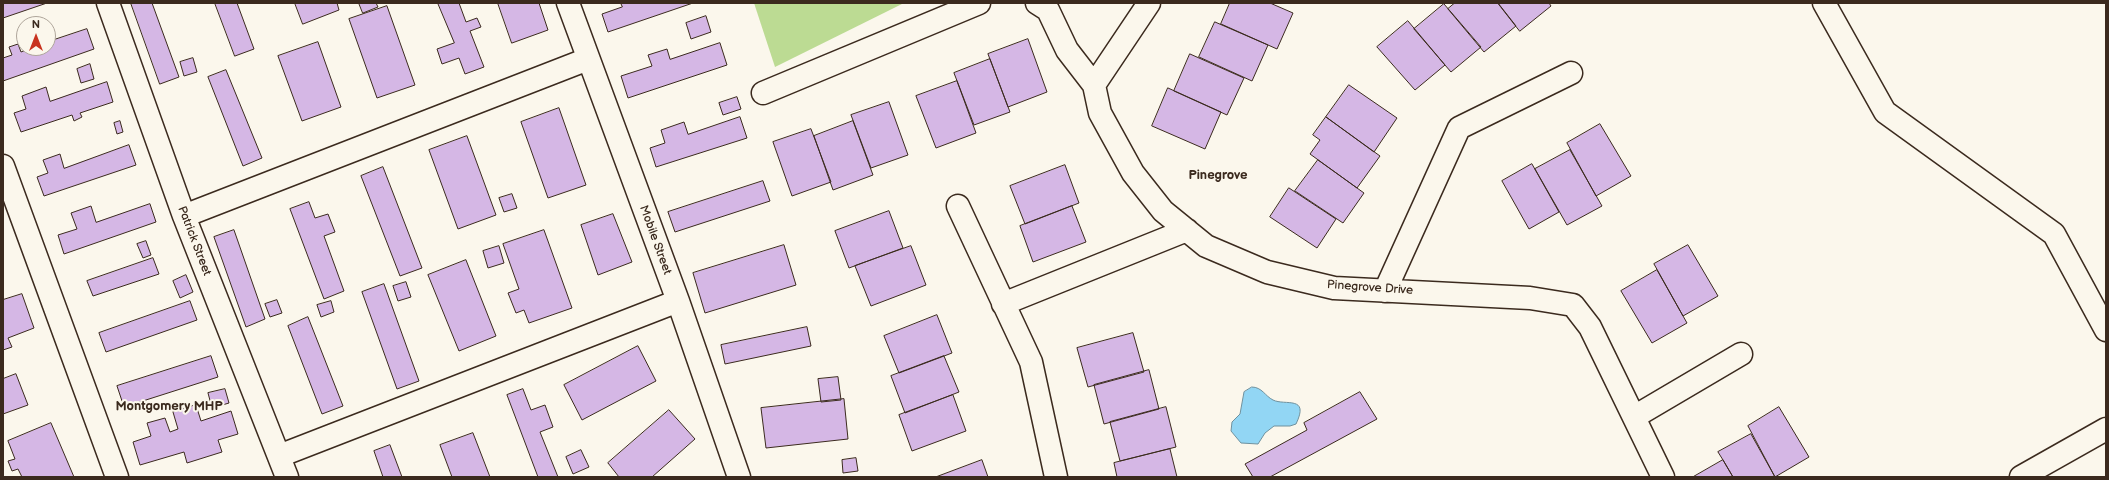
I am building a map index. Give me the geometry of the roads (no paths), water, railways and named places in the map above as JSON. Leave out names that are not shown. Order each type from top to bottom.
[{"type":"street","name":"Patrick Street","points":[[108,3],[184,216],[287,477]]},
{"type":"street","name":"Mobile Street","points":[[568,3],[678,301],[739,477]]},
{"type":"street","points":[[763,92],[979,3]]},
{"type":"street","points":[[1037,3],[1048,10],[1067,50],[1094,85],[1149,3]]},
{"type":"street","points":[[1824,3],[1885,112],[2054,234],[2106,330]]},
{"type":"street","points":[[184,216],[588,59]]},
{"type":"street","points":[[1385,291],[1459,128],[1571,73]]},
{"type":"street","name":"Pinegrove Drive","points":[[1094,85],[1100,113],[1133,173],[1163,211],[1206,246],[1267,272],[1334,288],[1530,298],[1573,305],[1590,327],[1663,477]]},
{"type":"street","points":[[3,166],[117,477]]},
{"type":"street","points":[[958,206],[1031,362],[1056,477]]},
{"type":"street","points":[[1004,304],[1187,230]]},
{"type":"street","points":[[279,456],[678,301]]},
{"type":"street","points":[[1634,417],[1742,354]]},
{"type":"street","points":[[2022,477],[2106,429]]},
{"type":"water","points":[[1252,387],[1258,388],[1270,398],[1278,402],[1294,403],[1298,405],[1300,415],[1296,424],[1290,426],[1274,426],[1265,433],[1258,444],[1241,443],[1231,431],[1232,422],[1240,414],[1244,392]]},
{"type":"district","name":"Pinegrove","points":[[1218,176]]},
{"type":"district","name":"Montgomery MHP","points":[[169,407]]}]
